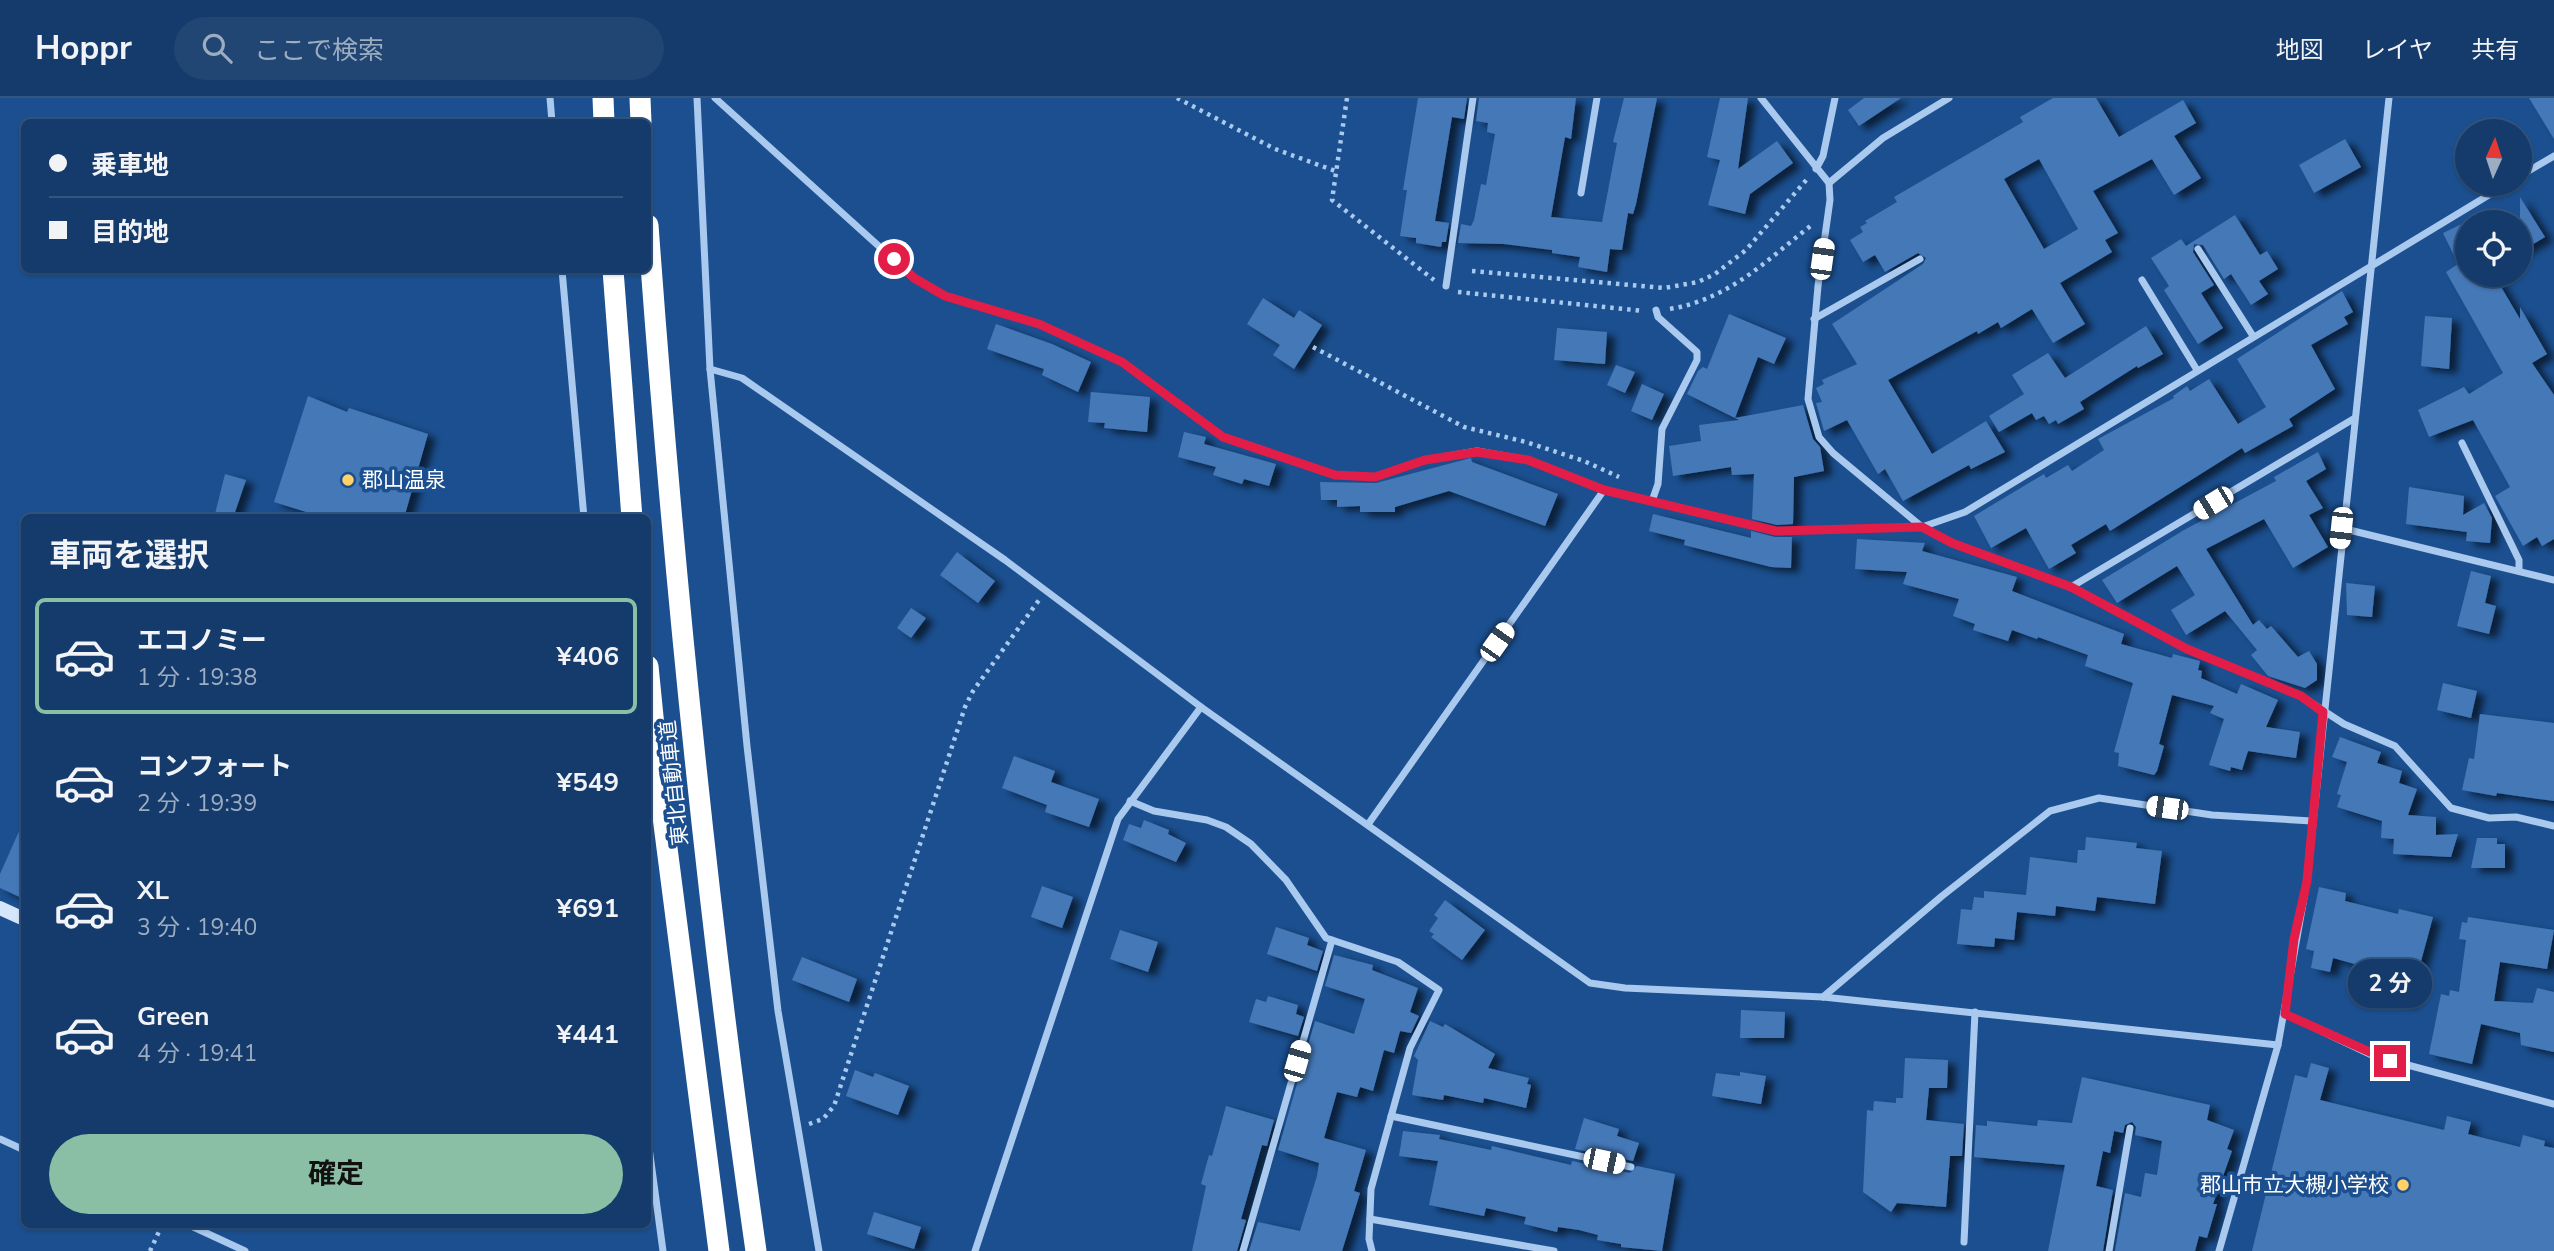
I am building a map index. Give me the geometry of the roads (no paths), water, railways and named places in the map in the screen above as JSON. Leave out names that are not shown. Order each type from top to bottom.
[{"type":"highway","points":[[603,98],[604,119]]},
{"type":"highway","points":[[640,98],[641,119]]},
{"type":"highway","name":"東北自動車道","points":[[651,266],[664,442],[702,815],[756,1251]]},
{"type":"highway","points":[[613,273],[632,514]]},
{"type":"highway","name":"東北自動車道","points":[[651,695],[665,831],[719,1251]]},
{"type":"street","points":[[550,98],[552,119]]},
{"type":"street","points":[[698,98],[710,369],[747,746],[778,1011],[819,1251]]},
{"type":"street","points":[[715,98],[914,278],[945,296],[1039,324],[1122,362],[1223,437],[1335,475],[1375,477],[1425,460],[1477,452],[1528,460],[1604,490],[1776,531],[1922,527],[1965,512],[2487,196]]},
{"type":"street","points":[[1446,286],[1473,98]]},
{"type":"street","points":[[1581,193],[1597,98]]},
{"type":"street","points":[[1761,98],[1829,183],[1808,398],[1819,437],[1833,453],[1922,527],[1952,543],[2071,587],[2187,649],[2301,696],[2323,712],[2395,746],[2451,808],[2489,818],[2516,817],[2554,826]]},
{"type":"street","points":[[1816,169],[1822,156],[1835,98]]},
{"type":"street","points":[[1829,183],[1883,138],[1949,98]]},
{"type":"street","points":[[2218,1251],[2278,1045],[2285,1014],[2294,939],[2307,881],[2341,528],[2374,263],[2389,98]]},
{"type":"street","points":[[2532,169],[2554,156]]},
{"type":"street","points":[[2198,249],[2253,337]]},
{"type":"street","points":[[1814,319],[1920,259]]},
{"type":"street","points":[[562,273],[583,514]]},
{"type":"street","points":[[2141,279],[2197,370]]},
{"type":"street","points":[[1652,501],[1658,484],[1659,439],[1696,360],[1697,352],[1658,317],[1656,310]]},
{"type":"street","points":[[710,369],[742,378],[1046,591],[1201,706],[1590,983],[1625,988],[1823,997],[2278,1045]]},
{"type":"street","points":[[2071,587],[2355,418]]},
{"type":"street","points":[[2462,443],[2519,560],[2519,571]]},
{"type":"street","points":[[1369,824],[1604,490]]},
{"type":"street","points":[[2341,528],[2554,580]]},
{"type":"street","points":[[975,1251],[1118,819],[1201,706]]},
{"type":"street","points":[[1823,997],[1942,896],[2050,811],[2099,799],[2212,815],[2312,821]]},
{"type":"street","points":[[1130,801],[1154,811],[1207,820],[1226,827],[1251,844],[1286,880],[1326,938],[1398,962],[1439,990],[1409,1048],[1371,1189],[1369,1240],[1372,1251]]},
{"type":"street","points":[[0,908],[21,918]]},
{"type":"street","points":[[1243,1251],[1332,940]]},
{"type":"street","points":[[1964,1242],[1975,1012]]},
{"type":"street","points":[[2285,1014],[2374,1056],[2554,1104]]},
{"type":"street","points":[[1391,1116],[1631,1167]]},
{"type":"street","points":[[2109,1251],[2130,1128]]},
{"type":"street","points":[[0,1139],[21,1149]]},
{"type":"street","points":[[651,1162],[663,1251]]},
{"type":"street","points":[[1370,1219],[1554,1251]]},
{"type":"street","points":[[195,1228],[245,1251]]},
{"type":"place","name":"郡山温泉","points":[[348,480]]},
{"type":"place","name":"郡山市立大槻小学校","points":[[2403,1185]]}]
